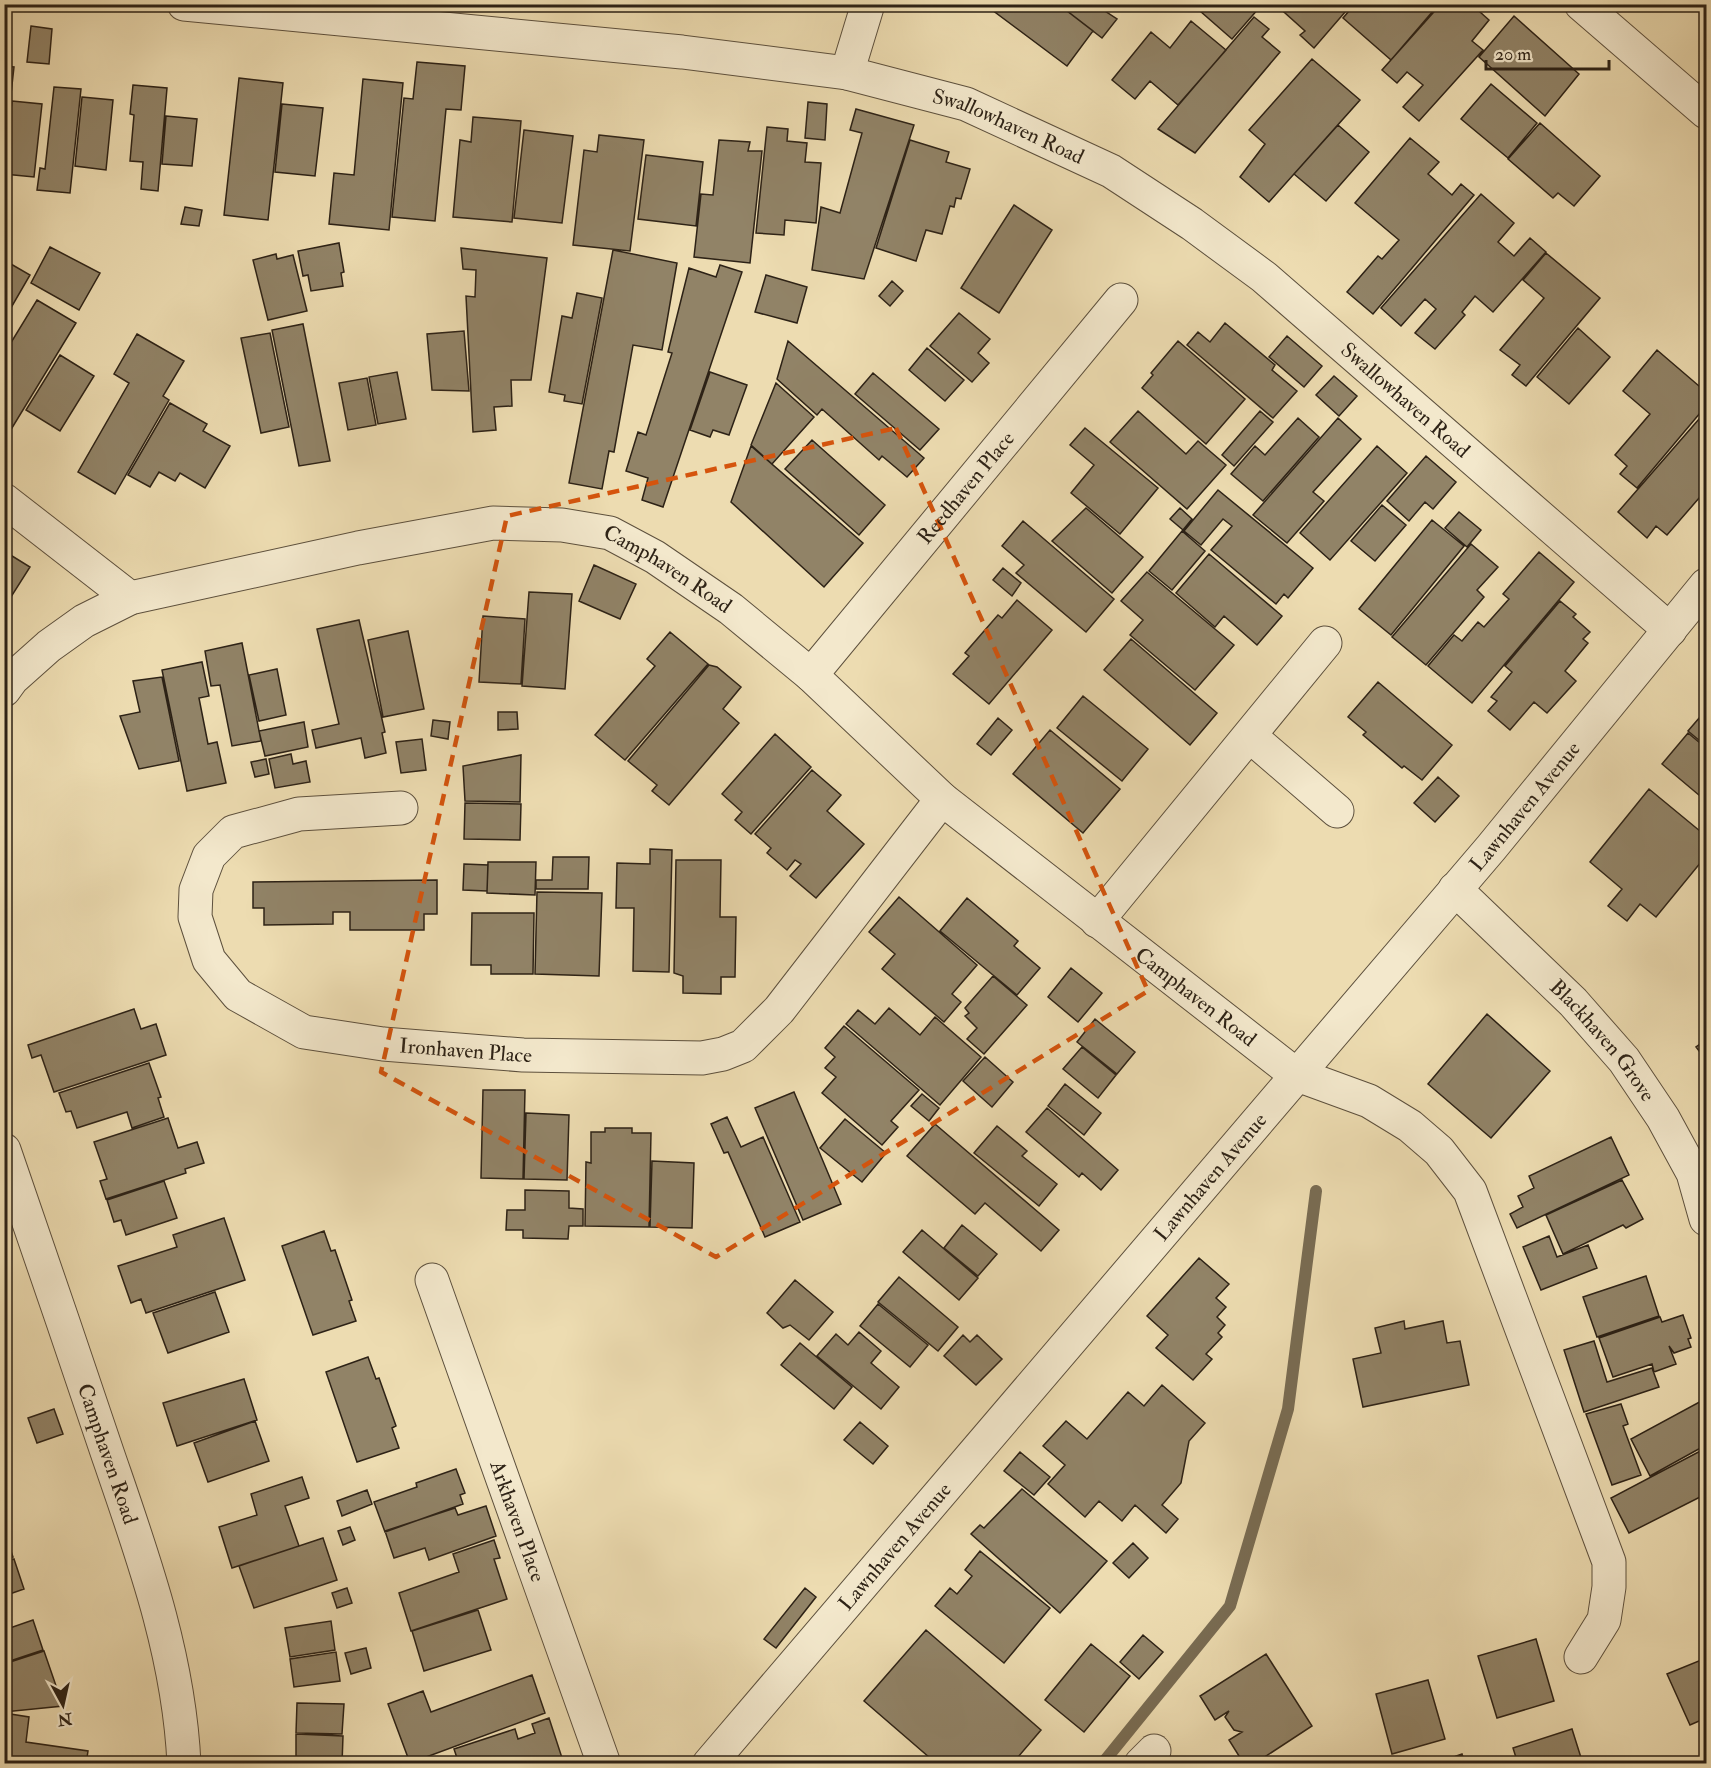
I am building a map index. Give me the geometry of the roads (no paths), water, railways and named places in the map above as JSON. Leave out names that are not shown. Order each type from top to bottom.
[{"type":"street","name":"Swallowhaven Road","points":[[184,4],[671,51],[848,73],[966,104],[1111,171],[1191,224],[1264,277],[1670,630]]},
{"type":"street","points":[[848,73],[868,4]]},
{"type":"street","points":[[1581,4],[1707,112]]},
{"type":"street","name":"Reedhaven Place","points":[[811,675],[1121,300]]},
{"type":"street","points":[[4,500],[130,598]]},
{"type":"street","name":"Camphaven Road","points":[[4,690],[12,679],[49,646],[84,621],[130,598],[358,548],[493,523],[562,525],[610,533],[655,557],[731,609],[811,675],[942,799],[1295,1074],[1369,1101],[1410,1126],[1439,1150],[1470,1191],[1609,1562],[1609,1587],[1604,1620],[1581,1657]]},
{"type":"street","name":"Lawnhaven Avenue","points":[[709,1764],[1455,889],[1707,585]]},
{"type":"street","points":[[1097,921],[1325,643]]},
{"type":"street","points":[[1250,736],[1337,811]]},
{"type":"street","name":"Ironhaven Place","points":[[401,808],[299,814],[233,832],[209,856],[196,890],[195,917],[209,960],[238,995],[304,1032],[383,1044],[523,1055],[702,1058],[723,1054],[743,1046],[779,1010],[942,799]]},
{"type":"street","name":"Blackhaven Grove","points":[[1455,889],[1573,1002],[1624,1060],[1663,1118],[1693,1173],[1707,1219]]},
{"type":"street","name":"Camphaven Road","points":[[4,1150],[142,1557],[170,1647],[182,1724],[184,1764]]},
{"type":"street","name":"Arkhaven Place","points":[[432,1280],[604,1764]]},
{"type":"waterway","points":[[1102,1764],[1230,1606],[1288,1409],[1316,1191]]}]
